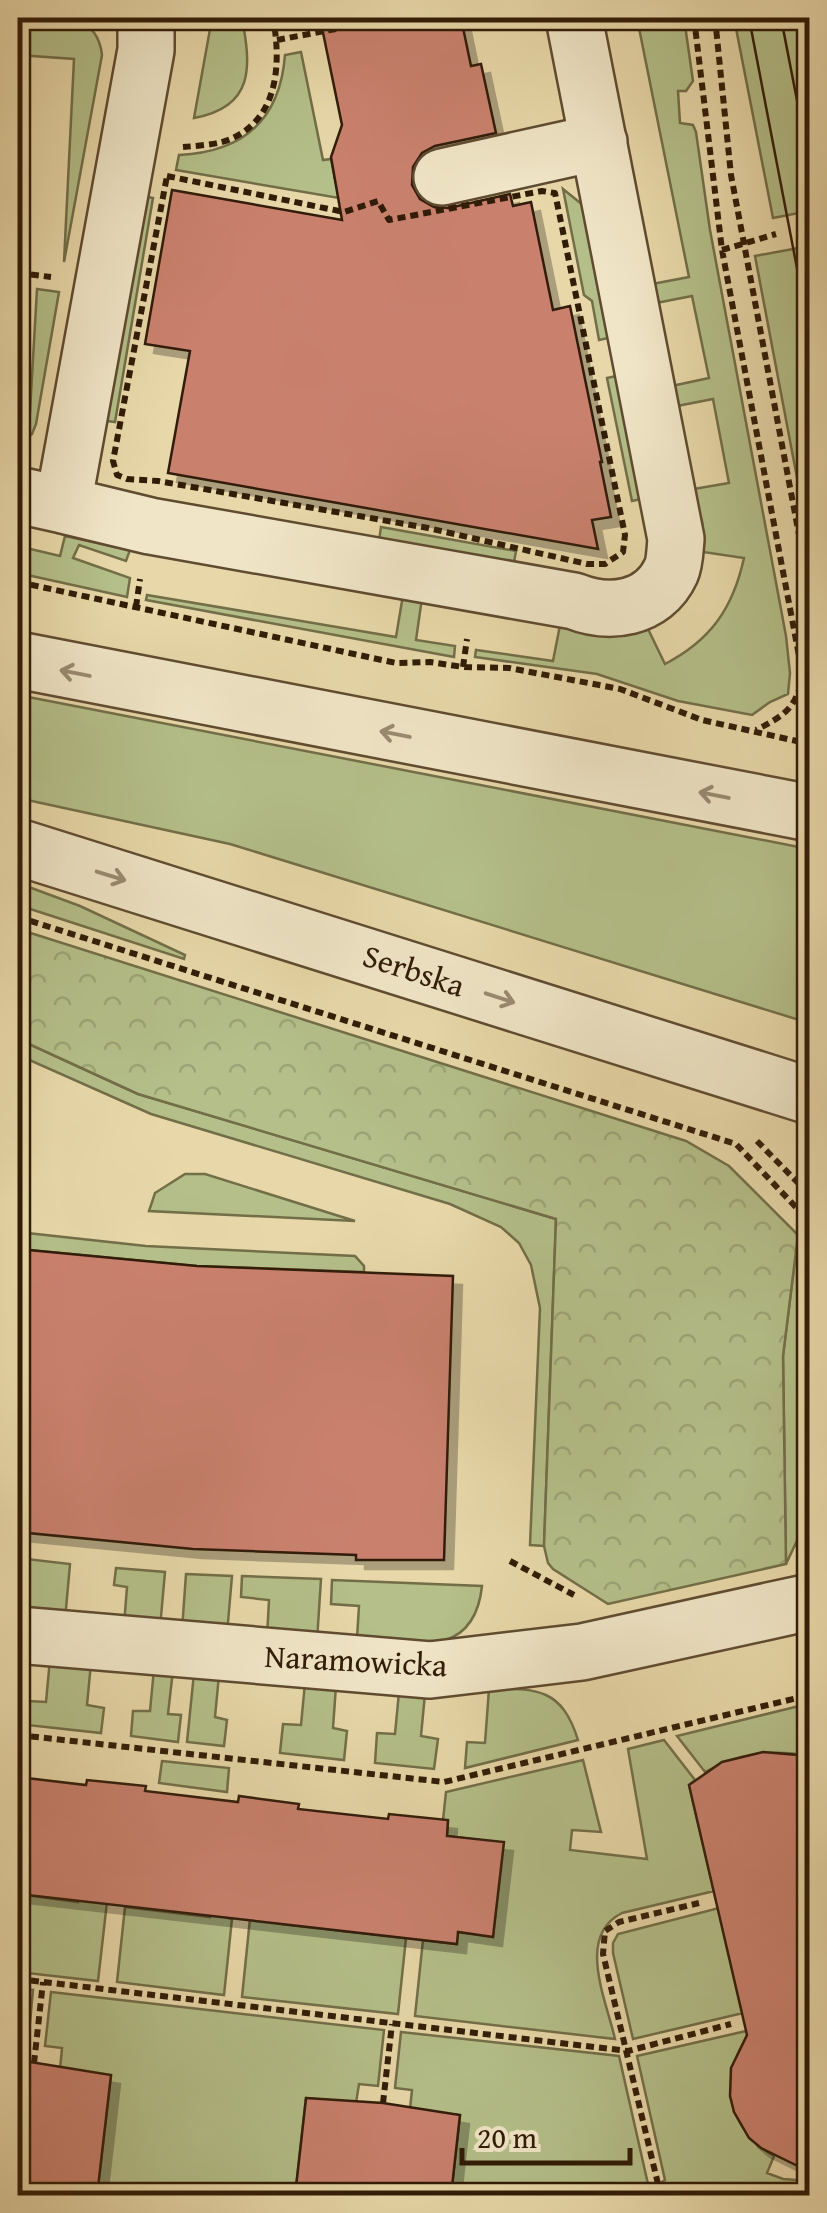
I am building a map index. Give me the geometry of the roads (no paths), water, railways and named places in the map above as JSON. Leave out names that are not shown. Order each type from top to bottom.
[{"type":"street","points":[[146,18],[146,50],[40,500],[150,526],[574,600],[607,611],[629,607],[658,590],[672,569],[676,539],[574,18]]},
{"type":"street","points":[[442,176],[598,142]]},
{"type":"street","points":[[18,660],[810,813]]},
{"type":"street","name":"Serbska","points":[[18,847],[810,1096]]},
{"type":"street","name":"Naramowicka","points":[[18,1634],[430,1670],[582,1652],[810,1602]]},
{"type":"tram line","points":[[749,18],[810,336]]},
{"type":"tram line","points":[[781,18],[810,167]]}]
